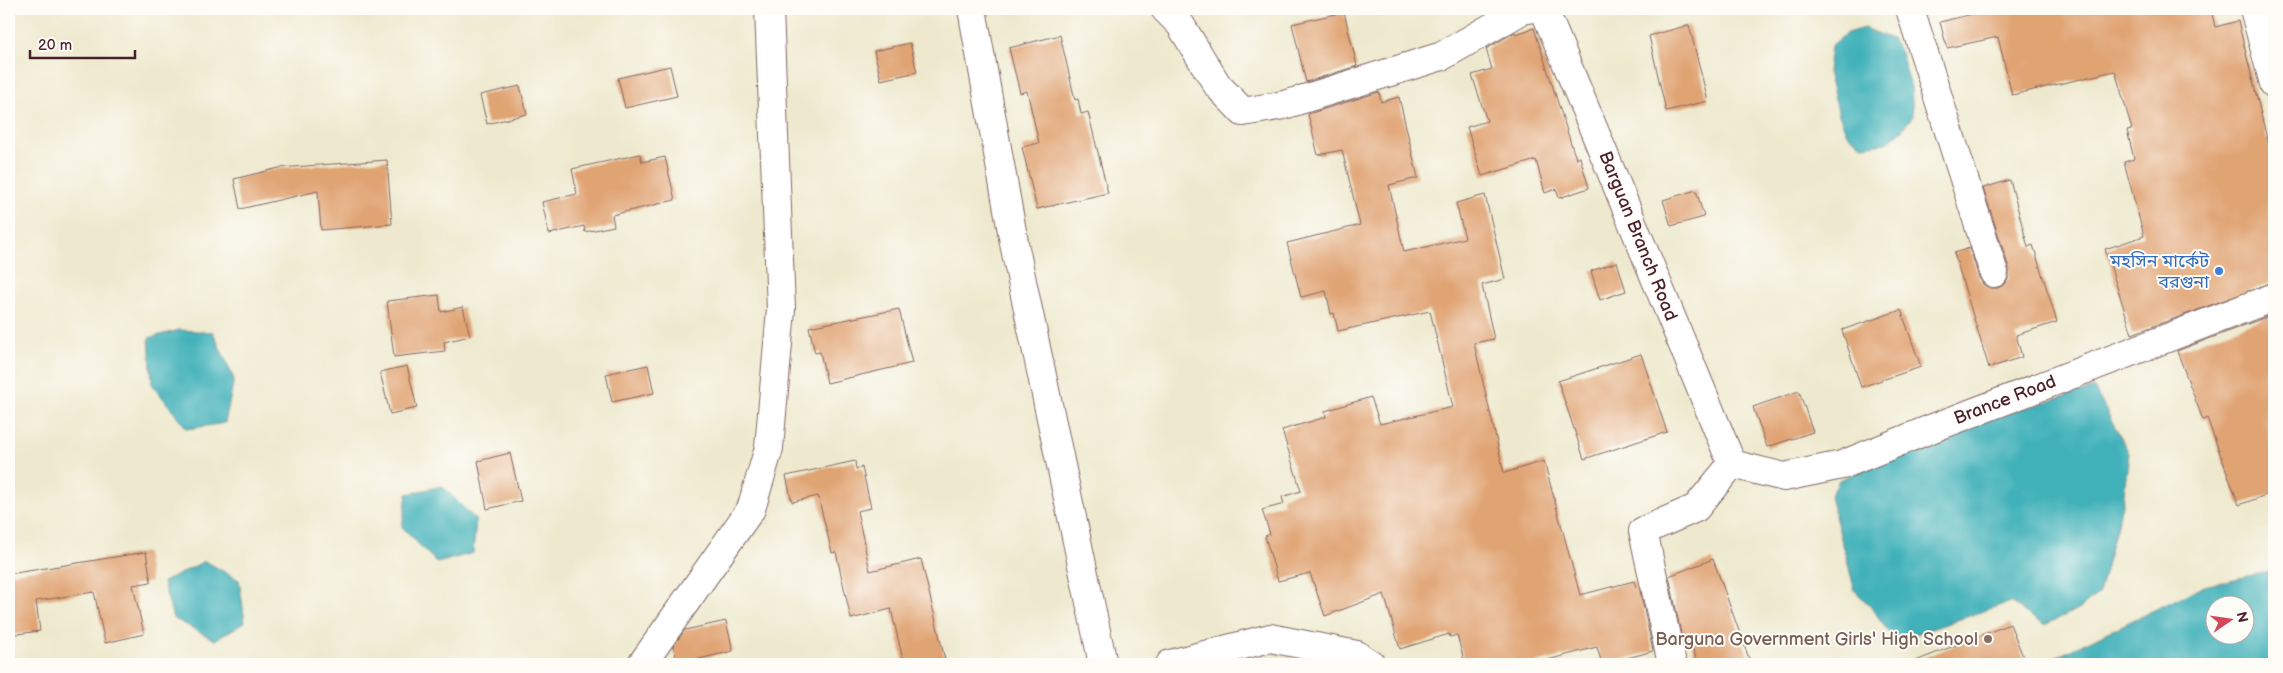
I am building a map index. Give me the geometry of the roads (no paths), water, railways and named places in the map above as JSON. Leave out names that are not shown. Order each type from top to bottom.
[{"type":"street","points":[[642,664],[751,509],[769,448],[781,309],[769,9]]},
{"type":"street","points":[[972,9],[1015,248],[1103,664]]},
{"type":"street","points":[[1165,9],[1180,24],[1218,86],[1243,112],[1284,104],[1442,56],[1522,10],[1530,9]]},
{"type":"street","name":"Barguan Branch Road","points":[[1544,9],[1732,464]]},
{"type":"street","points":[[1910,9],[1994,273]]},
{"type":"street","points":[[2254,9],[2274,84]]},
{"type":"street","name":"Brance Road","points":[[1732,464],[1784,477],[1842,465],[1942,424],[2274,297]]},
{"type":"street","points":[[1672,664],[1643,531],[1696,508],[1732,464]]},
{"type":"street","points":[[1170,664],[1270,638],[1357,655],[1371,664]]},
{"type":"water","points":[[1864,28],[1892,39],[1901,53],[1911,87],[1913,116],[1900,132],[1886,143],[1863,146],[1847,134],[1839,115],[1828,72],[1831,46],[1847,33]]},
{"type":"water","points":[[179,330],[213,332],[234,379],[225,423],[187,429],[152,384],[149,338]]},
{"type":"water","points":[[2094,388],[2129,453],[2123,501],[2099,593],[2079,609],[2044,625],[2010,602],[1896,641],[1870,606],[1855,591],[1830,497],[1839,480],[1979,421]]},
{"type":"water","points":[[442,486],[476,520],[473,553],[437,563],[402,527],[407,494]]},
{"type":"water","points":[[205,561],[239,580],[245,622],[215,640],[173,618],[163,582]]},
{"type":"water","points":[[2274,570],[2274,664],[2059,664],[2056,657],[2204,586]]},
{"type":"place","name":"মহসিন মার্কেট বরগুনা","points":[[2219,271]]},
{"type":"place","name":"Barguna Government Girls' High School","points":[[1988,639]]}]
